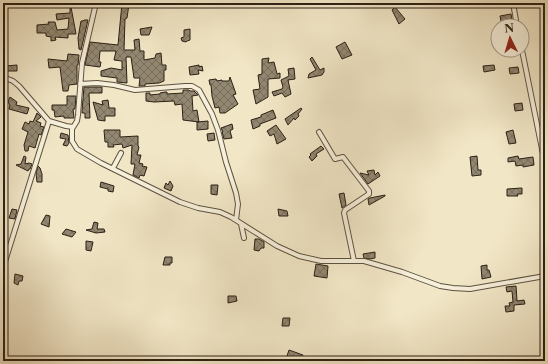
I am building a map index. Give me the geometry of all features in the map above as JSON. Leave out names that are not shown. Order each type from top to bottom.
[{"type":"street","points":[[96,3],[82,63],[77,121],[72,127],[72,141],[77,149],[180,202],[198,208],[220,212],[236,220],[277,246],[299,256],[321,261],[364,261],[440,286],[453,288],[470,289],[545,276]]},
{"type":"street","points":[[513,3],[516,18]]},
{"type":"street","points":[[524,58],[545,164]]},
{"type":"street","points":[[3,77],[16,83],[49,121],[72,127]]},
{"type":"street","points":[[80,84],[97,83],[135,90],[192,86],[199,90],[212,114],[218,130],[236,193],[238,204],[236,220]]},
{"type":"street","points":[[3,268],[49,121]]},
{"type":"street","points":[[319,132],[335,159],[343,157],[369,191],[369,194],[345,210],[344,213],[354,261]]},
{"type":"street","points":[[113,168],[121,153]]},
{"type":"street","points":[[241,224],[244,238]]},
{"type":"building","points":[[122,3],[129,4],[127,18],[125,19],[124,50],[135,50],[134,40],[139,39],[140,51],[144,51],[144,60],[155,58],[156,54],[161,53],[162,65],[166,65],[166,70],[164,70],[164,81],[139,86],[140,78],[134,78],[131,57],[126,57],[127,83],[117,82],[117,78],[101,76],[101,71],[111,68],[122,70],[122,61],[114,60],[116,51],[100,51],[100,67],[85,65],[90,42],[118,45]]},
{"type":"building","points":[[70,7],[76,34],[68,34],[68,38],[55,37],[56,40],[51,41],[51,37],[46,36],[46,33],[37,33],[37,25],[49,24],[48,22],[55,22],[57,30],[68,29],[69,18],[57,20],[56,14],[70,13]]},
{"type":"building","points":[[395,7],[405,19],[399,24],[392,10]]},
{"type":"building","points":[[511,14],[512,18],[500,18],[500,16]]},
{"type":"building","points":[[88,20],[81,50],[79,49],[78,38],[81,21]]},
{"type":"building","points":[[152,27],[149,35],[141,35],[140,29]]},
{"type":"building","points":[[190,29],[190,40],[186,42],[182,41],[181,38],[184,37],[184,30]]},
{"type":"building","points":[[345,42],[352,55],[342,59],[336,47]]},
{"type":"building","points":[[68,54],[79,55],[77,65],[77,84],[69,85],[68,91],[63,91],[60,67],[49,68],[48,59],[67,61]]},
{"type":"building","points":[[312,57],[320,70],[324,68],[324,72],[322,75],[308,78],[309,74],[316,70],[310,59]]},
{"type":"building","points":[[269,58],[268,63],[274,62],[277,74],[280,73],[280,78],[268,79],[268,97],[256,104],[253,90],[260,89],[258,75],[262,74],[262,59]]},
{"type":"building","points":[[17,65],[17,71],[6,71],[6,66]]},
{"type":"building","points":[[199,65],[199,67],[202,66],[203,71],[198,70],[199,74],[190,75],[189,67]]},
{"type":"building","points":[[494,65],[495,70],[484,72],[483,66]]},
{"type":"building","points":[[518,67],[519,73],[510,74],[509,68]]},
{"type":"building","points":[[294,68],[295,79],[288,80],[291,94],[285,97],[282,93],[274,96],[272,92],[282,89],[283,87],[281,80],[289,76],[288,69]]},
{"type":"building","points":[[230,77],[236,94],[233,95],[238,104],[225,113],[220,113],[219,107],[215,108],[209,80],[216,79],[217,81],[229,81]]},
{"type":"building","points":[[84,87],[102,87],[102,93],[89,93],[90,118],[85,118],[85,113],[82,113]]},
{"type":"building","points":[[183,90],[194,91],[198,95],[192,96],[193,111],[197,110],[199,122],[183,120],[182,104],[175,105],[174,101],[146,101],[146,93],[150,93],[150,95],[165,92],[167,92],[167,94],[183,93]]},
{"type":"building","points":[[67,96],[76,96],[75,109],[73,109],[74,118],[64,118],[64,116],[55,117],[54,110],[52,110],[52,105],[67,105]]},
{"type":"building","points":[[10,97],[17,102],[16,105],[29,108],[27,114],[9,109],[10,105],[8,102]]},
{"type":"building","points":[[108,100],[109,108],[115,108],[115,116],[105,116],[105,121],[98,120],[93,102],[103,105],[102,101]]},
{"type":"building","points":[[522,103],[523,110],[515,111],[514,104]]},
{"type":"building","points":[[301,108],[302,109],[298,114],[299,116],[295,120],[294,118],[288,125],[285,119]]},
{"type":"building","points":[[273,110],[276,118],[260,124],[260,126],[253,129],[251,120],[261,117],[261,115]]},
{"type":"building","points":[[37,113],[41,117],[36,121],[41,123],[40,126],[44,127],[41,135],[39,134],[35,148],[29,146],[28,151],[25,151],[24,145],[28,132],[22,129],[25,122],[29,124],[30,121],[33,122]]},
{"type":"building","points":[[208,121],[208,129],[197,130],[197,122]]},
{"type":"building","points":[[232,124],[233,129],[230,131],[232,138],[224,139],[221,128]]},
{"type":"building","points":[[276,125],[286,139],[277,144],[274,134],[270,136],[267,131]]},
{"type":"building","points":[[104,130],[120,130],[120,137],[138,136],[139,147],[137,155],[141,155],[139,163],[143,164],[142,166],[147,167],[144,176],[140,175],[139,178],[133,175],[135,164],[131,164],[132,145],[123,148],[122,144],[113,145],[114,147],[108,147],[108,142],[105,142]]},
{"type":"building","points":[[513,130],[516,143],[509,144],[506,132]]},
{"type":"building","points":[[61,133],[68,135],[69,143],[67,146],[63,145],[66,139],[60,138]]},
{"type":"building","points":[[214,133],[215,140],[208,141],[207,134]]},
{"type":"building","points":[[321,146],[324,149],[316,154],[317,156],[312,161],[309,157],[311,155],[310,154]]},
{"type":"building","points":[[24,156],[26,157],[25,164],[32,164],[28,171],[16,165],[21,164]]},
{"type":"building","points":[[477,156],[478,170],[481,170],[481,175],[472,176],[470,157]]},
{"type":"building","points":[[518,156],[519,159],[533,157],[534,165],[523,167],[523,165],[516,166],[515,161],[508,162],[508,158]]},
{"type":"building","points":[[38,166],[42,174],[42,182],[37,182],[36,173]]},
{"type":"building","points":[[374,170],[375,175],[378,172],[380,176],[368,184],[360,173],[369,175],[367,171]]},
{"type":"building","points":[[170,181],[173,186],[171,191],[164,188],[166,183],[168,185]]},
{"type":"building","points":[[101,182],[114,186],[113,192],[100,187]]},
{"type":"building","points":[[211,185],[218,185],[217,195],[211,194]]},
{"type":"building","points":[[522,188],[522,194],[517,194],[518,196],[507,196],[507,189]]},
{"type":"building","points":[[344,193],[346,205],[342,208],[339,194]]},
{"type":"building","points":[[385,196],[369,205],[368,199]]},
{"type":"building","points":[[12,209],[17,210],[15,219],[9,218]]},
{"type":"building","points":[[278,209],[287,211],[288,216],[279,216]]},
{"type":"building","points":[[46,215],[50,216],[49,227],[41,224]]},
{"type":"building","points":[[94,222],[98,223],[97,229],[104,229],[105,232],[96,233],[86,230],[92,229]]},
{"type":"building","points":[[66,229],[76,232],[72,237],[62,234]]},
{"type":"building","points":[[255,239],[259,239],[264,242],[264,248],[261,248],[259,251],[254,250]]},
{"type":"building","points":[[86,241],[93,242],[91,251],[86,250]]},
{"type":"building","points":[[375,252],[375,258],[364,258],[363,254]]},
{"type":"building","points":[[165,257],[172,257],[172,263],[170,263],[170,265],[163,265]]},
{"type":"building","points":[[316,264],[328,266],[327,278],[314,276]]},
{"type":"building","points":[[487,265],[487,270],[489,270],[491,277],[482,279],[481,266]]},
{"type":"building","points":[[15,274],[23,276],[22,281],[19,281],[18,285],[14,283]]},
{"type":"building","points":[[516,286],[517,301],[524,300],[525,304],[514,305],[514,311],[506,312],[505,306],[510,306],[509,303],[513,302],[512,291],[507,292],[506,287]]},
{"type":"building","points":[[228,296],[236,296],[237,301],[228,303]]},
{"type":"building","points":[[283,318],[290,318],[289,326],[282,326]]},
{"type":"building","points":[[289,350],[303,355],[301,361],[287,356]]}]
